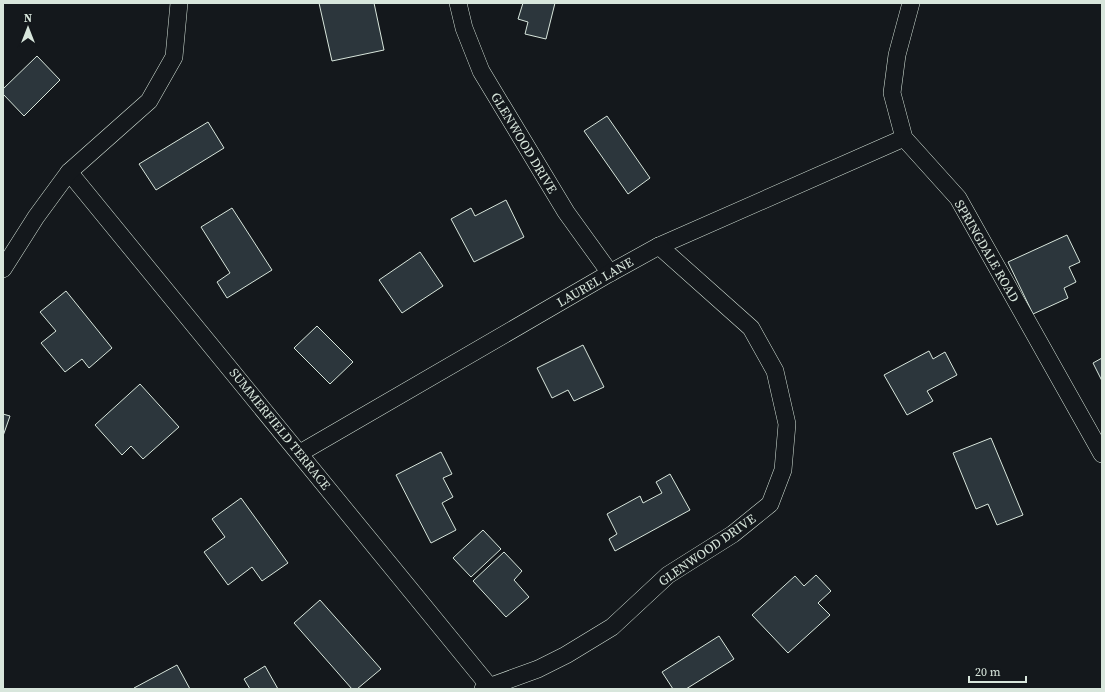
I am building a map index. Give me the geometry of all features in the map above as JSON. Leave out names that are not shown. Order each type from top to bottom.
[{"type":"street","points":[[3,269],[36,217],[69,172],[150,101],[174,57],[179,3]]},
{"type":"street","name":"GLENWOOD DRIVE","points":[[458,3],[464,28],[481,71],[566,212],[610,273]]},
{"type":"street","name":"SPRINGDALE ROAD","points":[[911,3],[897,55],[892,93],[904,138],[958,198],[1102,454]]},
{"type":"street","name":"LAUREL LANE","points":[[300,453],[658,246],[904,138]]},
{"type":"street","name":"SUMMERFIELD TERRACE","points":[[69,172],[300,453],[486,688]]},
{"type":"street","name":"GLENWOOD DRIVE","points":[[486,688],[538,669],[566,655],[612,627],[668,575],[733,534],[770,504],[783,470],[788,424],[775,371],[751,328],[658,246]]},
{"type":"building","points":[[319,3],[374,3],[384,50],[332,61]]},
{"type":"building","points":[[523,3],[555,3],[546,39],[525,34],[528,22],[518,19]]},
{"type":"building","points":[[37,56],[60,80],[24,116],[3,94],[3,89]]},
{"type":"building","points":[[607,116],[650,178],[628,194],[584,131]]},
{"type":"building","points":[[208,122],[224,148],[156,190],[139,164]]},
{"type":"building","points":[[506,200],[524,237],[474,262],[451,219],[471,208],[475,216]]},
{"type":"building","points":[[232,208],[272,270],[227,298],[217,282],[230,273],[201,227]]},
{"type":"building","points":[[1067,235],[1080,262],[1069,267],[1076,282],[1064,288],[1068,298],[1033,314],[1008,262]]},
{"type":"building","points":[[420,252],[443,286],[402,313],[379,280]]},
{"type":"building","points":[[66,291],[112,348],[89,368],[82,359],[65,372],[41,343],[56,331],[40,312]]},
{"type":"building","points":[[317,326],[353,362],[330,384],[294,348]]},
{"type":"building","points":[[583,345],[604,387],[574,401],[568,390],[552,398],[537,368]]},
{"type":"building","points":[[929,351],[933,359],[945,352],[957,375],[927,391],[933,401],[907,415],[884,375]]},
{"type":"building","points":[[1102,358],[1102,381],[1093,363]]},
{"type":"building","points":[[140,384],[179,427],[143,459],[131,446],[122,455],[95,425]]},
{"type":"building","points":[[3,414],[10,416],[3,436]]},
{"type":"building","points":[[991,438],[1023,515],[997,525],[988,504],[976,509],[953,453]]},
{"type":"building","points":[[441,452],[452,474],[443,478],[453,497],[442,503],[456,530],[431,543],[396,475]]},
{"type":"building","points":[[670,474],[690,510],[615,551],[609,539],[617,534],[607,514],[640,496],[643,503],[662,493],[656,482]]},
{"type":"building","points":[[241,498],[288,563],[262,581],[252,567],[228,585],[204,552],[225,537],[212,519]]},
{"type":"building","points":[[483,530],[501,549],[471,577],[453,558]]},
{"type":"building","points":[[504,552],[522,571],[514,580],[529,597],[506,617],[473,581]]},
{"type":"building","points":[[816,575],[831,591],[818,603],[830,615],[788,653],[752,615],[795,576],[804,586]]},
{"type":"building","points":[[320,600],[381,669],[357,689],[352,689],[294,623]]},
{"type":"building","points":[[719,636],[734,659],[686,689],[673,689],[662,672]]},
{"type":"building","points":[[177,665],[190,689],[134,688]]},
{"type":"building","points":[[265,666],[278,689],[250,689],[244,679]]}]
